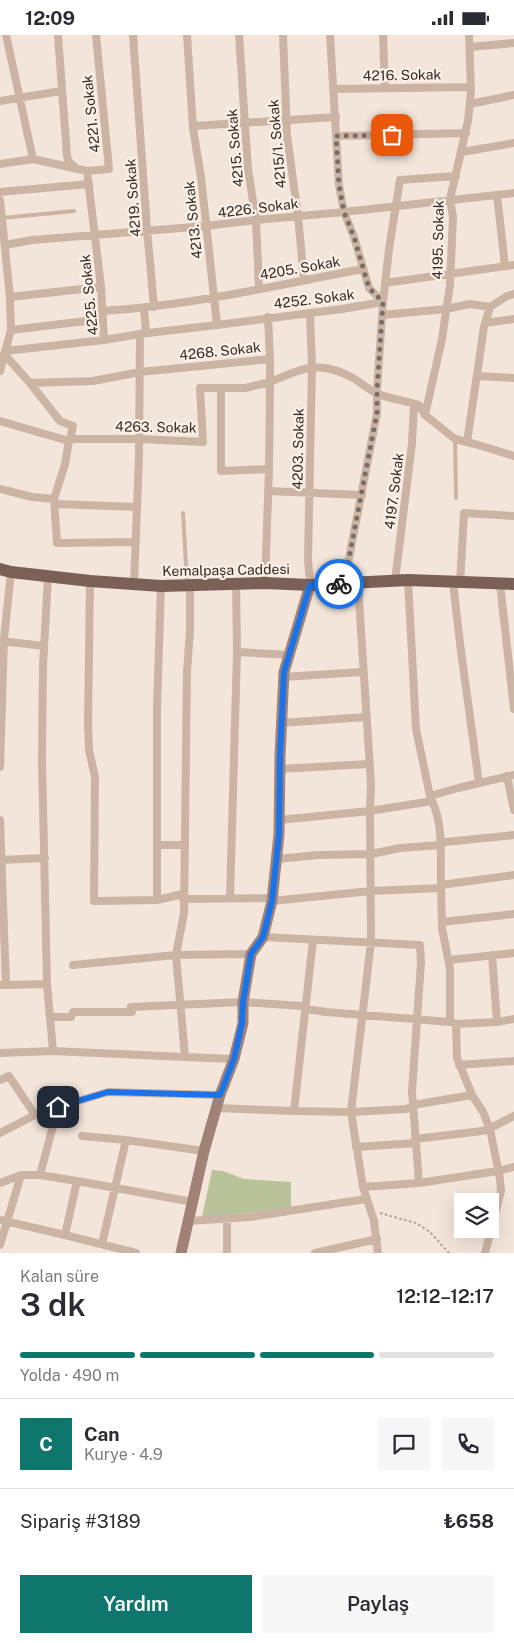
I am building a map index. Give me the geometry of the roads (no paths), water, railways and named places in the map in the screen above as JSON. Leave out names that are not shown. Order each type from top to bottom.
[{"type":"main road","name":"Kemalpaşa Caddesi","points":[[6,571],[90,581],[161,586],[265,583],[310,585],[402,581],[514,584]]},
{"type":"main road","points":[[181,1253],[204,1151],[220,1095],[234,1059],[242,1023],[243,1002],[251,954],[263,937],[273,899],[279,820],[284,677],[310,585]]},
{"type":"street","points":[[6,35],[33,159]]},
{"type":"street","points":[[58,35],[67,156],[69,162],[78,169]]},
{"type":"street","name":"4221. Sokak","points":[[87,171],[109,169],[96,35]]},
{"type":"street","name":"4219. Sokak","points":[[133,35],[154,307]]},
{"type":"street","name":"4213. Sokak","points":[[187,35],[193,126],[202,177],[217,325]]},
{"type":"street","name":"4215. Sokak","points":[[240,35],[248,169],[256,219],[259,288]]},
{"type":"street","name":"4215/1. Sokak","points":[[283,35],[287,121],[304,280]]},
{"type":"street","name":"4205. Sokak","points":[[154,307],[213,298],[363,269],[344,212],[339,185],[330,35]]},
{"type":"street","points":[[383,35],[385,88]]},
{"type":"street","name":"4195. Sokak","points":[[425,415],[442,339],[446,309],[453,217],[450,199],[466,133],[470,104],[469,35]]},
{"type":"street","points":[[470,47],[514,43]]},
{"type":"street","name":"4216. Sokak","points":[[333,89],[471,87]]},
{"type":"street","points":[[0,101],[61,91]]},
{"type":"street","points":[[470,104],[514,95]]},
{"type":"street","points":[[193,126],[336,117]]},
{"type":"street","points":[[336,136],[466,133]]},
{"type":"street","points":[[462,152],[514,143]]},
{"type":"street","points":[[0,164],[33,159],[87,171]]},
{"type":"street","name":"4225. Sokak","points":[[87,171],[101,287],[104,340],[143,333]]},
{"type":"street","points":[[344,584],[377,413],[383,302],[400,180],[456,176]]},
{"type":"street","points":[[0,192],[89,184]]},
{"type":"street","name":"4226. Sokak","points":[[5,245],[206,226],[256,219],[344,212],[514,193]]},
{"type":"street","points":[[497,195],[505,266]]},
{"type":"street","points":[[0,200],[10,297],[11,329],[0,371]]},
{"type":"street","points":[[385,283],[514,265]]},
{"type":"street","points":[[363,269],[369,288],[383,302]]},
{"type":"street","points":[[10,297],[101,287]]},
{"type":"street","points":[[467,442],[485,323],[490,307],[506,296],[514,294]]},
{"type":"street","name":"4252. Sokak","points":[[217,325],[383,302]]},
{"type":"street","points":[[382,315],[446,309],[470,304],[490,307]]},
{"type":"street","points":[[11,329],[154,307]]},
{"type":"street","points":[[134,584],[140,372],[144,309]]},
{"type":"street","name":"4203. Sokak","points":[[310,313],[312,367],[309,492],[310,585]]},
{"type":"street","points":[[268,317],[270,359]]},
{"type":"street","points":[[485,323],[514,319]]},
{"type":"street","points":[[143,333],[217,325]]},
{"type":"street","points":[[3,356],[104,340]]},
{"type":"street","points":[[3,356],[30,383],[60,421],[72,425],[55,502],[57,543],[136,542]]},
{"type":"street","name":"4268. Sokak","points":[[30,383],[93,381],[140,372],[270,359],[270,381]]},
{"type":"street","points":[[265,583],[270,381],[306,367],[321,367],[336,371],[377,393],[419,405],[425,415],[455,439],[514,456]]},
{"type":"street","points":[[477,376],[514,378]]},
{"type":"street","name":"4263. Sokak","points":[[0,421],[70,440],[139,439],[203,442],[200,388],[246,388],[270,381]]},
{"type":"street","points":[[221,389],[221,471],[269,469]]},
{"type":"street","name":"4197. Sokak","points":[[414,404],[402,581],[416,729],[431,799],[437,811],[442,922],[449,960],[457,1058],[472,1095],[483,1112],[490,1129],[501,1191],[485,1253]]},
{"type":"street","points":[[0,489],[55,502],[137,507]]},
{"type":"street","points":[[268,491],[362,495]]},
{"type":"street","points":[[479,783],[461,651],[457,583],[464,513],[514,515]]},
{"type":"street","points":[[0,767],[2,641],[6,571]]},
{"type":"street","points":[[48,576],[44,647],[42,760],[47,985],[53,1051]]},
{"type":"street","points":[[90,581],[88,723],[89,749],[95,777],[94,901],[157,900],[183,896],[273,899],[441,887],[514,875]]},
{"type":"street","points":[[230,898],[237,652],[236,584]]},
{"type":"street","points":[[358,584],[369,764],[371,942],[361,1014],[351,1112],[363,1187],[371,1210],[378,1253]]},
{"type":"street","points":[[500,584],[514,709]]},
{"type":"street","points":[[157,900],[157,707],[159,594],[161,586]]},
{"type":"street","points":[[185,1057],[176,955],[184,913],[187,672],[190,630],[188,586]]},
{"type":"street","points":[[2,641],[44,647]]},
{"type":"street","points":[[237,652],[290,655]]},
{"type":"street","points":[[284,677],[362,672]]},
{"type":"street","points":[[281,723],[366,717]]},
{"type":"street","points":[[280,769],[369,764]]},
{"type":"street","points":[[279,820],[370,811],[431,799],[479,783],[511,775],[514,810]]},
{"type":"street","points":[[0,820],[3,985],[47,985]]},
{"type":"street","points":[[277,859],[318,855],[371,854],[400,848],[440,845],[514,835]]},
{"type":"street","points":[[157,845],[184,845]]},
{"type":"street","points":[[1,860],[45,858]]},
{"type":"street","points":[[442,922],[514,914]]},
{"type":"street","points":[[263,937],[420,945],[421,963],[416,1018],[412,1105],[416,1126],[419,1183]]},
{"type":"street","points":[[294,1111],[313,940]]},
{"type":"street","points":[[449,960],[514,953]]},
{"type":"street","points":[[73,965],[176,955],[251,954]]},
{"type":"street","points":[[492,955],[497,1022]]},
{"type":"street","points":[[50,1017],[71,1017],[73,1012],[132,1012],[132,1007],[243,1002],[302,1006],[306,1009],[453,1023],[497,1022],[514,1019]]},
{"type":"street","points":[[0,1053],[53,1051],[234,1059]]},
{"type":"street","points":[[459,1065],[514,1061]]},
{"type":"street","points":[[0,1080],[9,1076],[35,1115]]},
{"type":"street","points":[[0,1133],[35,1115],[108,1092],[220,1095]]},
{"type":"street","points":[[216,1109],[351,1112],[407,1109],[412,1105],[472,1095]]},
{"type":"street","points":[[40,1175],[58,1107]]},
{"type":"street","points":[[356,1147],[416,1141],[490,1129],[502,1121],[514,1117]]},
{"type":"street","points":[[82,1136],[204,1151]]},
{"type":"street","points":[[102,1244],[126,1140]]},
{"type":"street","points":[[363,1187],[419,1183],[514,1167]]},
{"type":"street","points":[[0,1245],[4,1221],[22,1175]]},
{"type":"street","points":[[0,1183],[22,1175],[40,1175],[193,1202]]},
{"type":"street","points":[[65,1235],[77,1181]]},
{"type":"street","points":[[189,1221],[267,1215],[366,1199]]},
{"type":"street","points":[[227,1218],[227,1253]]},
{"type":"street","points":[[4,1221],[136,1253]]},
{"type":"street","points":[[315,1253],[377,1239]]},
{"type":"lane","points":[[2,218],[74,211]]},
{"type":"lane","points":[[455,439],[456,498]]},
{"type":"lane","points":[[183,513],[188,586]]}]
